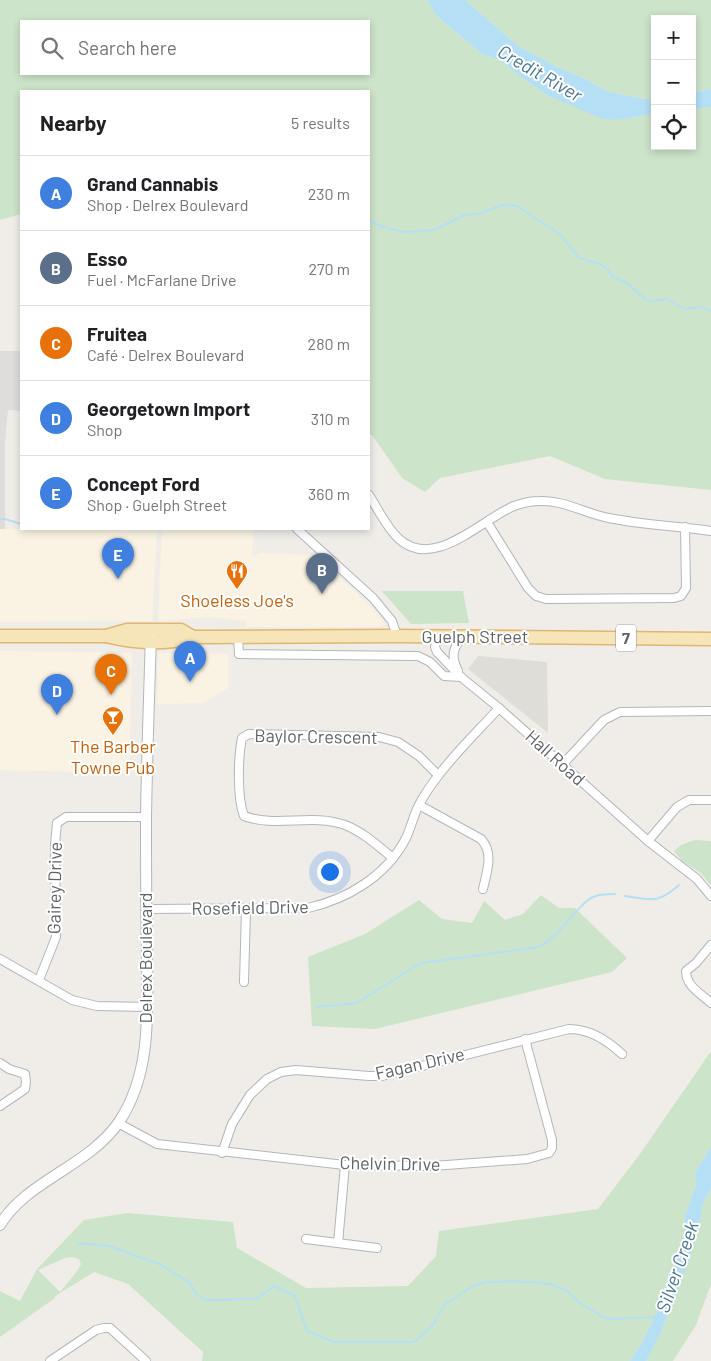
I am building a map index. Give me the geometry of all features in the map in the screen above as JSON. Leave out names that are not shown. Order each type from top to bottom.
[{"type":"main road","name":"Guelph Street","points":[[0,636],[106,636],[126,641],[151,636],[179,641],[193,637],[397,636],[711,639]]},
{"type":"street","points":[[370,497],[393,533],[400,540],[420,549],[442,546],[513,506],[542,500],[553,501],[610,518],[711,531]]},
{"type":"street","points":[[487,522],[528,588],[536,596],[546,599],[674,598],[681,596],[686,588],[685,527]]},
{"type":"street","points":[[298,530],[373,598],[392,621],[397,636]]},
{"type":"street","name":"Delrex Boulevard","points":[[0,1225],[6,1214],[21,1200],[91,1152],[118,1123],[130,1102],[139,1079],[146,1046],[146,817],[151,636]]},
{"type":"street","points":[[462,677],[454,663],[453,653],[456,644],[464,636]]},
{"type":"street","name":"Guelph Street","points":[[238,637],[239,654],[418,656]]},
{"type":"street","name":"Hall Road","points":[[437,637],[435,647],[437,652],[462,677],[648,841],[697,879],[711,896]]},
{"type":"street","name":"Hall Road","points":[[418,656],[430,662],[444,676],[462,677]]},
{"type":"street","name":"Rosefield Drive","points":[[146,909],[246,910],[308,908],[326,904],[348,895],[366,884],[393,858],[406,840],[419,804],[438,775],[499,708]]},
{"type":"street","points":[[562,765],[604,720],[620,712],[711,712]]},
{"type":"street","name":"Baylor Crescent","points":[[393,858],[357,830],[343,824],[322,820],[256,821],[244,816],[240,806],[240,750],[242,738],[249,734],[379,737],[398,742],[419,756],[438,775]]},
{"type":"street","points":[[648,841],[677,807],[689,800],[711,800]]},
{"type":"street","points":[[419,804],[481,839],[486,844],[490,857],[484,889]]},
{"type":"street","name":"Gairey Drive","points":[[39,980],[56,937],[54,844],[57,823],[66,817],[146,817]]},
{"type":"street","points":[[244,982],[246,910]]},
{"type":"street","points":[[711,945],[696,963],[686,971],[686,979],[711,1003]]},
{"type":"street","points":[[0,959],[72,1000],[97,1006],[147,1007]]},
{"type":"street","name":"Fagan Drive","points":[[222,1153],[232,1124],[250,1095],[267,1079],[281,1072],[296,1070],[382,1076],[568,1029],[582,1029],[611,1044],[622,1054]]},
{"type":"street","name":"Chelvin Drive","points":[[118,1123],[157,1144],[222,1153],[345,1165],[433,1166],[527,1159],[549,1152],[552,1148],[552,1140],[525,1039]]},
{"type":"street","points":[[0,1063],[25,1074],[26,1082],[25,1089],[0,1106]]},
{"type":"street","points":[[338,1243],[345,1165]]},
{"type":"street","points":[[306,1239],[377,1248]]},
{"type":"street","points":[[50,1361],[96,1330],[110,1328],[146,1361]]},
{"type":"shaded area","points":[[0,351],[20,351],[20,411],[8,410],[5,444],[5,529],[0,529]]},
{"type":"shaded area","points":[[0,529],[157,530],[152,621],[0,622]]},
{"type":"shaded area","points":[[162,530],[254,530],[252,557],[260,553],[316,555],[375,611],[385,625],[376,627],[246,627],[246,621],[210,617],[158,621]]},
{"type":"shaded area","points":[[0,651],[132,653],[129,773],[0,770]]},
{"type":"shaded area","points":[[159,653],[228,654],[228,688],[203,703],[157,704]]},
{"type":"shaded area","points":[[478,656],[547,662],[548,733],[468,669]]},
{"type":"green space","points":[[0,0],[427,0],[437,16],[482,54],[499,60],[549,96],[617,120],[651,115],[651,150],[696,150],[696,109],[711,107],[711,490],[605,479],[550,456],[440,478],[425,492],[402,478],[372,435],[370,435],[370,90],[20,90],[20,214],[0,220]]},
{"type":"green space","points":[[465,0],[711,0],[711,89],[696,92],[696,15],[651,15],[651,99],[609,92],[518,46]]},
{"type":"green space","points":[[382,591],[463,591],[469,623],[411,624]]},
{"type":"green space","points":[[695,840],[711,841],[711,886],[701,873],[682,861],[674,851],[681,845]]},
{"type":"green space","points":[[541,895],[559,908],[575,908],[627,958],[612,972],[375,1029],[312,1026],[308,957],[365,934],[419,900],[442,919],[472,923],[484,901],[505,920],[523,914]]},
{"type":"green space","points":[[711,1051],[711,1147],[695,1173],[696,1185],[685,1216],[684,1238],[674,1266],[669,1273],[661,1303],[641,1345],[630,1361],[202,1361],[203,1352],[128,1284],[94,1272],[54,1297],[0,1337],[0,1291],[20,1301],[37,1269],[84,1220],[127,1213],[233,1222],[237,1248],[306,1288],[408,1286],[436,1256],[439,1231],[598,1209],[640,1154]],"holes":[[[73,1257],[79,1259],[81,1264],[78,1270],[60,1292],[38,1270],[65,1258]]]},
{"type":"green space","points":[[711,1189],[711,1284],[696,1325],[673,1361],[646,1361],[660,1335],[688,1263],[698,1231],[703,1203]]},
{"type":"water","name":"Credit River","points":[[427,0],[465,0],[518,46],[559,68],[609,92],[651,99],[651,115],[617,120],[600,118],[549,96],[499,60],[482,54],[437,16]]},
{"type":"water","points":[[711,89],[711,107],[696,109],[696,92]]},
{"type":"water","name":"Silver Creek","points":[[711,1147],[711,1189],[703,1203],[698,1231],[688,1263],[660,1335],[646,1361],[630,1361],[641,1345],[661,1303],[668,1278],[684,1238],[685,1216],[696,1185],[695,1173]]},
{"type":"waterway","points":[[370,221],[389,229],[405,232],[434,230],[464,215],[478,214],[502,205],[517,206],[560,234],[579,258],[600,264],[613,277],[627,283],[645,299],[652,301],[666,299],[684,309],[702,307],[711,311]]},
{"type":"waterway","points":[[0,519],[20,524]]},
{"type":"waterway","points":[[625,896],[641,899],[660,898],[679,885]]},
{"type":"waterway","points":[[317,1007],[357,1003],[417,965],[428,962],[539,947],[553,937],[588,900],[598,895],[615,894]]},
{"type":"waterway","name":"Silver Creek","points":[[78,1243],[109,1246],[159,1264],[189,1282],[197,1295],[206,1300],[256,1299],[274,1286],[295,1296],[307,1331],[334,1342],[413,1342],[433,1325],[444,1305],[474,1285],[488,1282],[516,1281],[551,1284],[567,1291],[580,1303],[605,1318],[656,1317]]},
{"type":"place","name":"Concept Ford","points":[[118,579]]},
{"type":"place","name":"Shoeless Joe's","points":[[237,590]]},
{"type":"place","name":"Esso","points":[[322,594]]},
{"type":"place","name":"Grand Cannabis","points":[[190,682]]},
{"type":"place","name":"Fruitea","points":[[111,695]]},
{"type":"place","name":"Georgetown Import","points":[[57,715]]},
{"type":"place","name":"The Barber Towne Pub","points":[[113,736]]}]
